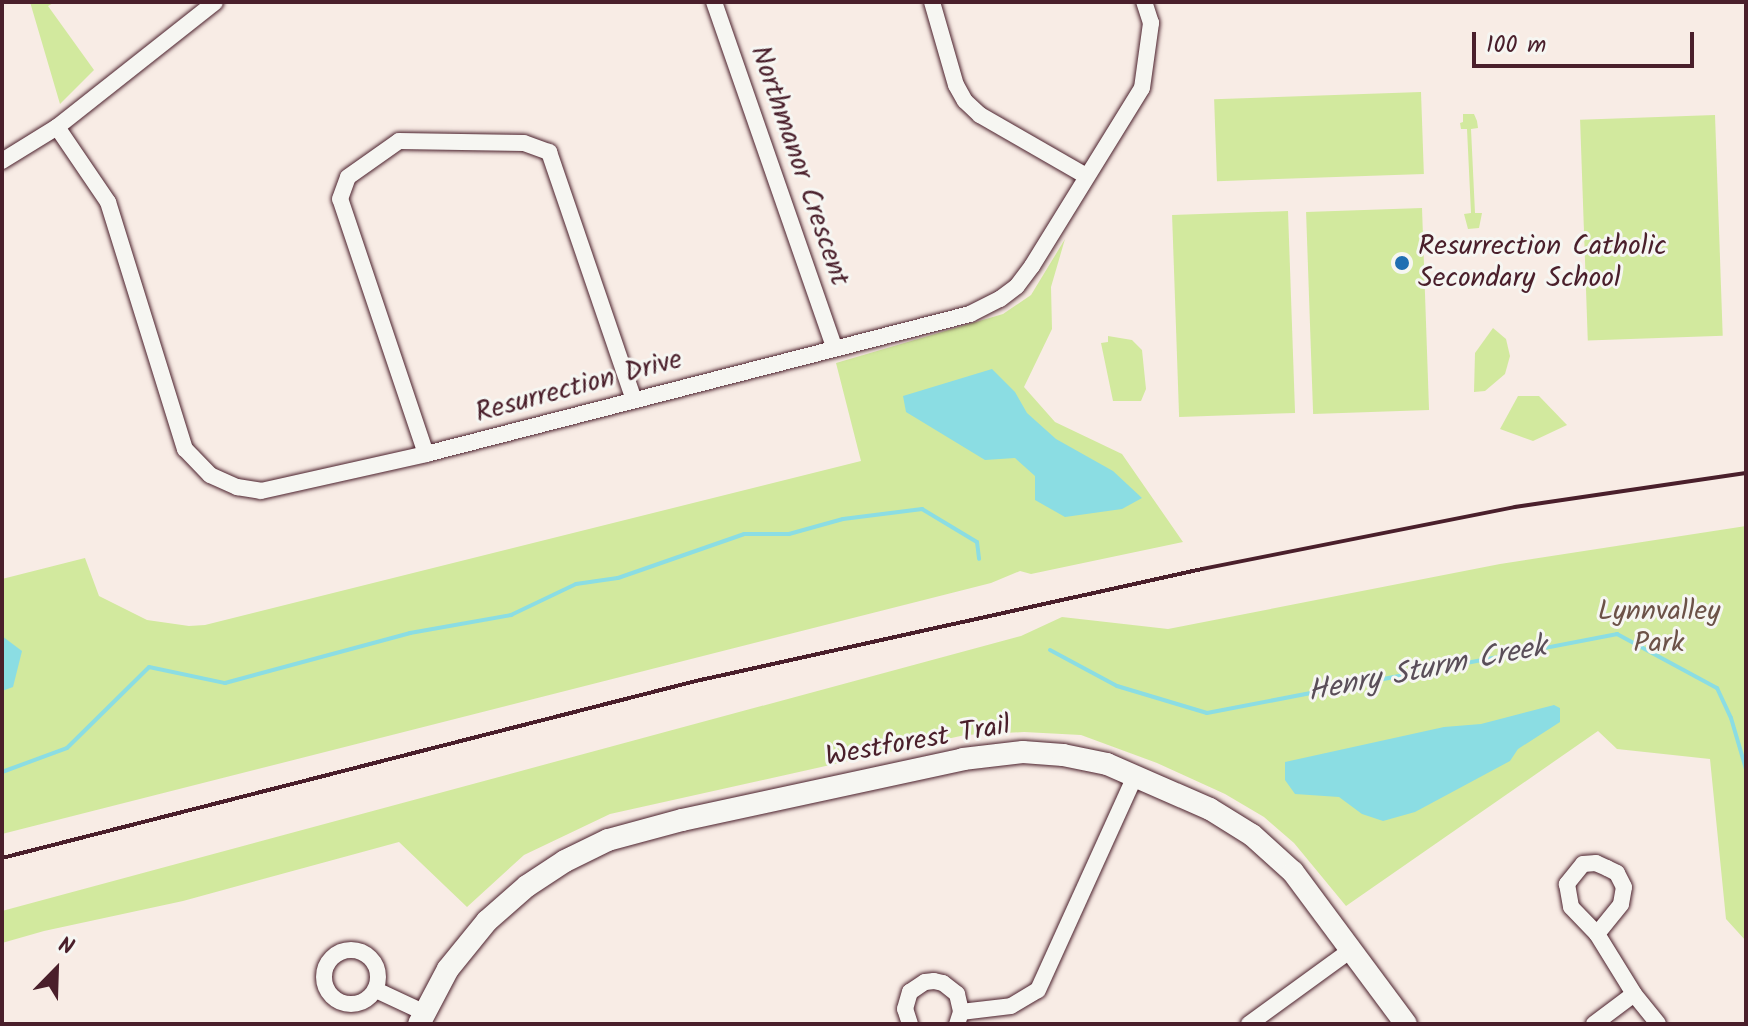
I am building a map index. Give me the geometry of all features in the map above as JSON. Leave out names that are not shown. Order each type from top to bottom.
[{"type":"street","points":[[2,161],[57,127],[215,2]]},
{"type":"street","name":"Northmanor Crescent","points":[[714,2],[834,347]]},
{"type":"street","points":[[932,2],[956,85],[965,101],[980,115],[1086,176]]},
{"type":"street","name":"Resurrection Drive","points":[[57,127],[108,202],[185,449],[210,475],[237,487],[261,491],[426,454],[970,314],[1000,299],[1017,286],[1032,266],[1142,88],[1151,23],[1144,2]]},
{"type":"street","points":[[426,454],[340,199],[348,177],[399,141],[524,143],[549,152],[634,400]]},
{"type":"street","name":"Westforest Trail","points":[[421,1018],[448,969],[487,921],[527,886],[565,861],[608,840],[682,820],[987,754],[1063,755],[1107,764],[1210,809],[1274,852],[1406,1024]]},
{"type":"street","points":[[910,1024],[906,1000],[910,992],[925,982],[934,981],[951,987],[957,994],[959,1018],[1011,1006],[1038,990],[1135,776]]},
{"type":"street","points":[[1597,934],[1634,994],[1658,1024]]},
{"type":"street","points":[[1249,1024],[1351,950]]},
{"type":"street","points":[[376,990],[421,1018]]},
{"type":"street","points":[[1594,1024],[1634,994]]},
{"type":"green space","points":[[30,2],[55,2],[48,6],[94,70],[60,104]]},
{"type":"green space","points":[[1421,92],[1424,174],[1217,181],[1214,99]]},
{"type":"green space","points":[[1463,114],[1474,114],[1478,128],[1471,129],[1475,213],[1482,213],[1479,228],[1468,229],[1464,214],[1471,213],[1467,129],[1461,129],[1460,123],[1463,122]]},
{"type":"green space","points":[[1715,115],[1723,336],[1588,341],[1580,120]]},
{"type":"green space","points":[[1422,208],[1429,410],[1313,414],[1306,212]]},
{"type":"green space","points":[[1288,211],[1295,413],[1179,417],[1172,215]]},
{"type":"green space","points":[[1065,239],[1051,287],[1052,329],[1024,387],[1055,422],[1122,454],[1183,542],[1031,574],[1020,571],[991,583],[2,834],[2,579],[85,558],[99,596],[147,620],[205,625],[861,461],[836,363],[1003,314],[1031,295]]},
{"type":"green space","points":[[1493,328],[1506,339],[1510,356],[1505,374],[1485,391],[1474,392],[1475,353]]},
{"type":"green space","points":[[1108,336],[1132,340],[1142,350],[1146,389],[1141,401],[1113,401],[1101,343],[1108,342]]},
{"type":"green space","points":[[1518,396],[1539,396],[1567,425],[1533,441],[1500,429]]},
{"type":"green space","name":"Lynnvalley Park","points":[[1746,526],[1746,941],[1726,919],[1710,759],[1617,749],[1598,731],[1346,906],[1294,843],[1264,817],[1225,794],[1157,763],[1081,735],[1024,732],[965,735],[610,814],[524,855],[467,907],[399,842],[183,901],[2,943],[2,911],[1021,636],[1062,617],[1168,629],[1500,564]]},
{"type":"water","points":[[992,369],[1015,392],[1027,413],[1056,439],[1113,471],[1142,498],[1122,509],[1065,517],[1035,500],[1035,476],[1015,458],[985,460],[906,412],[903,396]]},
{"type":"water","points":[[2,636],[22,651],[13,687],[2,691]]},
{"type":"water","points":[[1554,705],[1560,708],[1560,722],[1518,749],[1510,761],[1415,812],[1383,821],[1362,814],[1339,797],[1295,794],[1285,780],[1285,762],[1444,727],[1481,724]]},
{"type":"waterway","points":[[2,772],[67,748],[149,667],[225,683],[410,633],[511,615],[576,584],[618,578],[744,534],[789,534],[843,519],[922,509],[977,542],[979,559]]},
{"type":"waterway","name":"Henry Sturm Creek","points":[[1050,650],[1117,686],[1207,713],[1617,634],[1717,688],[1731,718],[1746,769]]},
{"type":"railway","points":[[2,858],[696,681],[1202,569],[1515,507],[1746,473]]},
{"type":"place","name":"Resurrection Catholic Secondary School","points":[[1402,263]]}]
